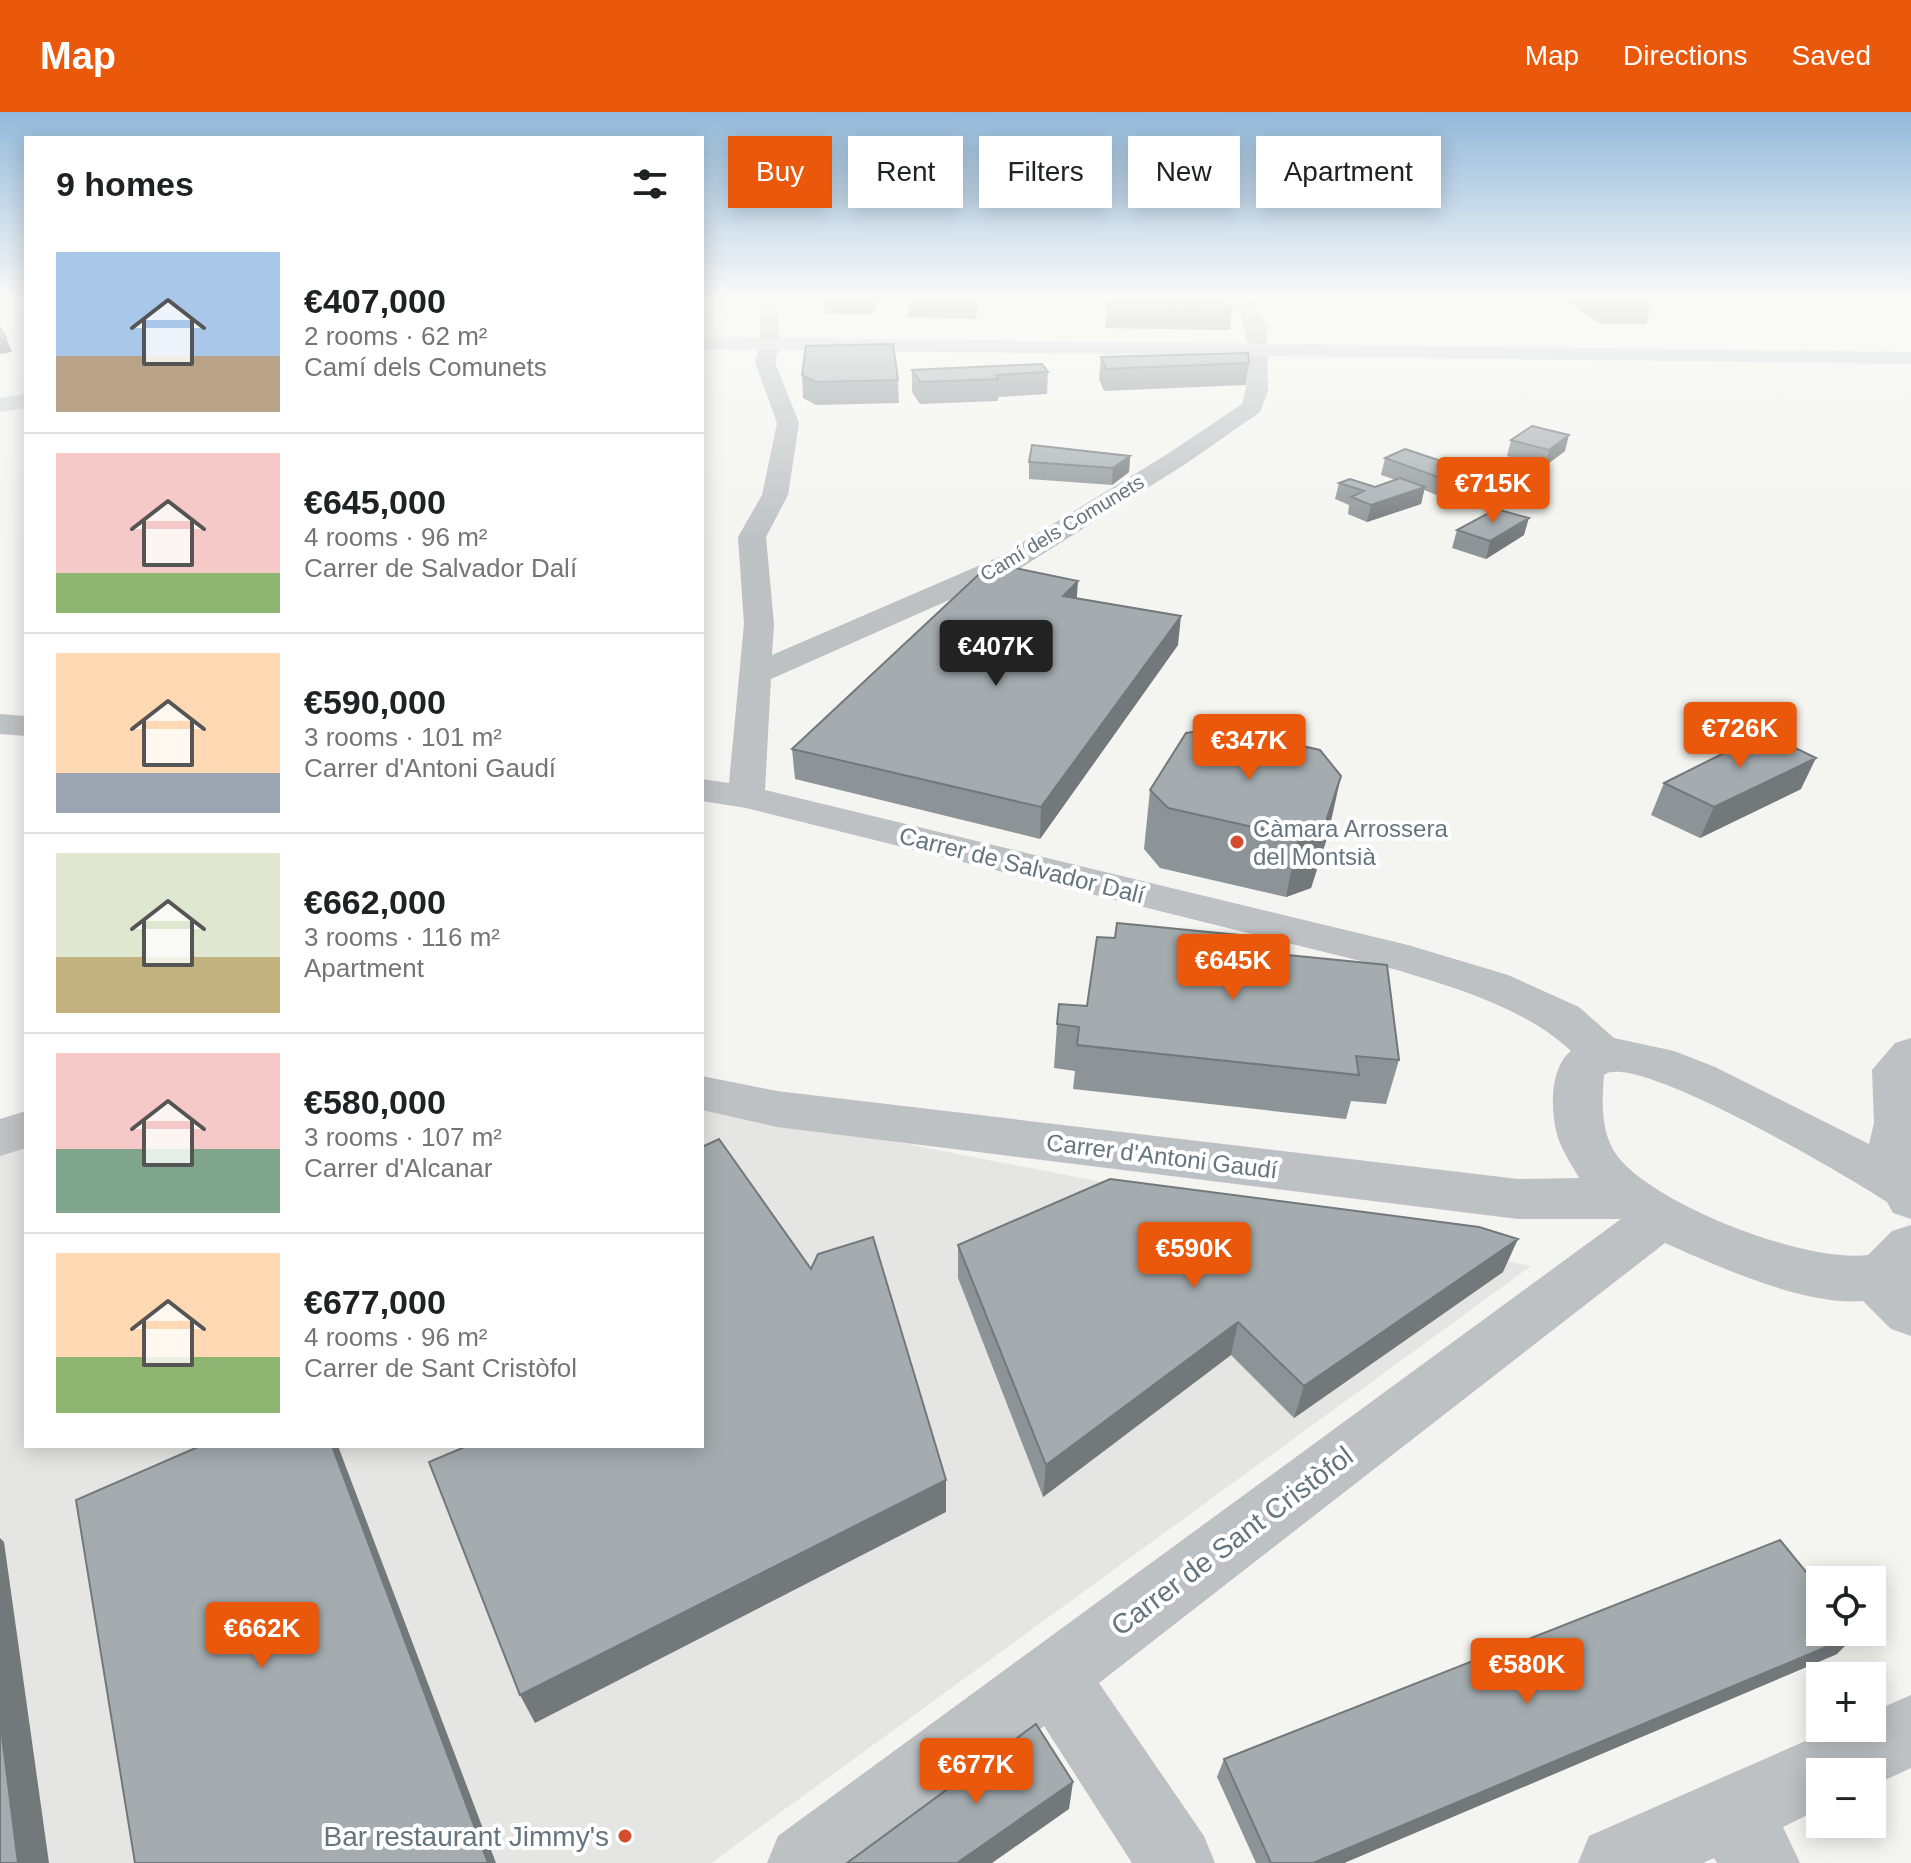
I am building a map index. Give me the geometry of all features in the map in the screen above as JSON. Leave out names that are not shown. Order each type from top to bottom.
[{"type":"street","points":[[746,797],[759,624],[752,537],[775,495],[788,423],[772,380]]},
{"type":"street","name":"Camí dels Comunets","points":[[755,674],[1009,563],[1178,458],[1252,407],[1257,380]]},
{"type":"street","points":[[0,724],[24,726]]},
{"type":"street","name":"Carrer de Salvador Dalí","points":[[704,790],[746,797],[1408,959],[1492,985],[1563,1018],[1602,1053]]},
{"type":"street","points":[[1899,1278],[1838,1277],[1801,1270],[1642,1208],[1603,1176],[1578,1131],[1575,1098],[1581,1068],[1602,1053],[1637,1055],[1683,1072],[1898,1187],[1896,1070],[1911,1054]]},
{"type":"street","name":"Carrer d'Antoni Gaudí","points":[[704,1093],[777,1109],[1518,1199],[1642,1208]]},
{"type":"street","points":[[0,1138],[24,1130]]},
{"type":"street","name":"Carrer de Sant Cristòfol","points":[[805,1863],[1053,1677],[1642,1208]]},
{"type":"street","points":[[1053,1677],[1177,1863]]},
{"type":"street","points":[[1616,1863],[1745,1838],[1911,1731]]},
{"type":"shaded area","points":[[704,1104],[1531,1266],[711,1863],[0,1863],[0,1156],[24,1148],[24,1448],[704,1448]]},
{"type":"building","points":[[811,380],[898,380],[815,382]]},
{"type":"building","points":[[918,380],[979,380],[920,382]]},
{"type":"building","points":[[1532,426],[1569,435],[1549,450],[1511,440]]},
{"type":"building","points":[[1032,445],[1130,456],[1113,468],[1029,462]]},
{"type":"building","points":[[1405,449],[1468,470],[1446,480],[1385,458]]},
{"type":"building","points":[[1400,478],[1425,487],[1371,505],[1351,497],[1364,491],[1339,483],[1350,479],[1375,487]]},
{"type":"building","points":[[1496,509],[1529,518],[1490,541],[1457,530]]},
{"type":"building","points":[[991,563],[1078,581],[1063,596],[1181,616],[1041,807],[792,749]]},
{"type":"building","points":[[1221,728],[1320,750],[1341,776],[1324,827],[1298,837],[1168,808],[1150,790],[1186,733]]},
{"type":"building","points":[[1764,733],[1816,758],[1714,807],[1664,783]]},
{"type":"building","points":[[1117,923],[1249,936],[1249,951],[1387,965],[1399,1060],[1356,1056],[1359,1075],[1077,1045],[1079,1027],[1057,1024],[1059,1004],[1087,1006],[1097,937],[1115,938]]},
{"type":"building","points":[[719,1139],[811,1269],[818,1254],[873,1237],[946,1480],[520,1695],[429,1462],[462,1448],[704,1448],[704,1146]]},
{"type":"building","points":[[1110,1179],[1479,1227],[1518,1239],[1304,1386],[1238,1322],[1046,1465],[958,1245]]},
{"type":"building","points":[[195,1448],[333,1448],[488,1863],[135,1863],[76,1500]]},
{"type":"building","points":[[1780,1540],[1806,1572],[1806,1646],[1828,1646],[1313,1863],[1271,1863],[1224,1759]]},
{"type":"building","points":[[0,1720],[18,1863],[0,1863]]},
{"type":"building","points":[[1036,1724],[1073,1782],[957,1863],[847,1863]]},
{"type":"place","name":"Càmara Arrossera del Montsià","points":[[1237,842]]},
{"type":"place","name":"Bar restaurant Jimmy's","points":[[625,1836]]}]
